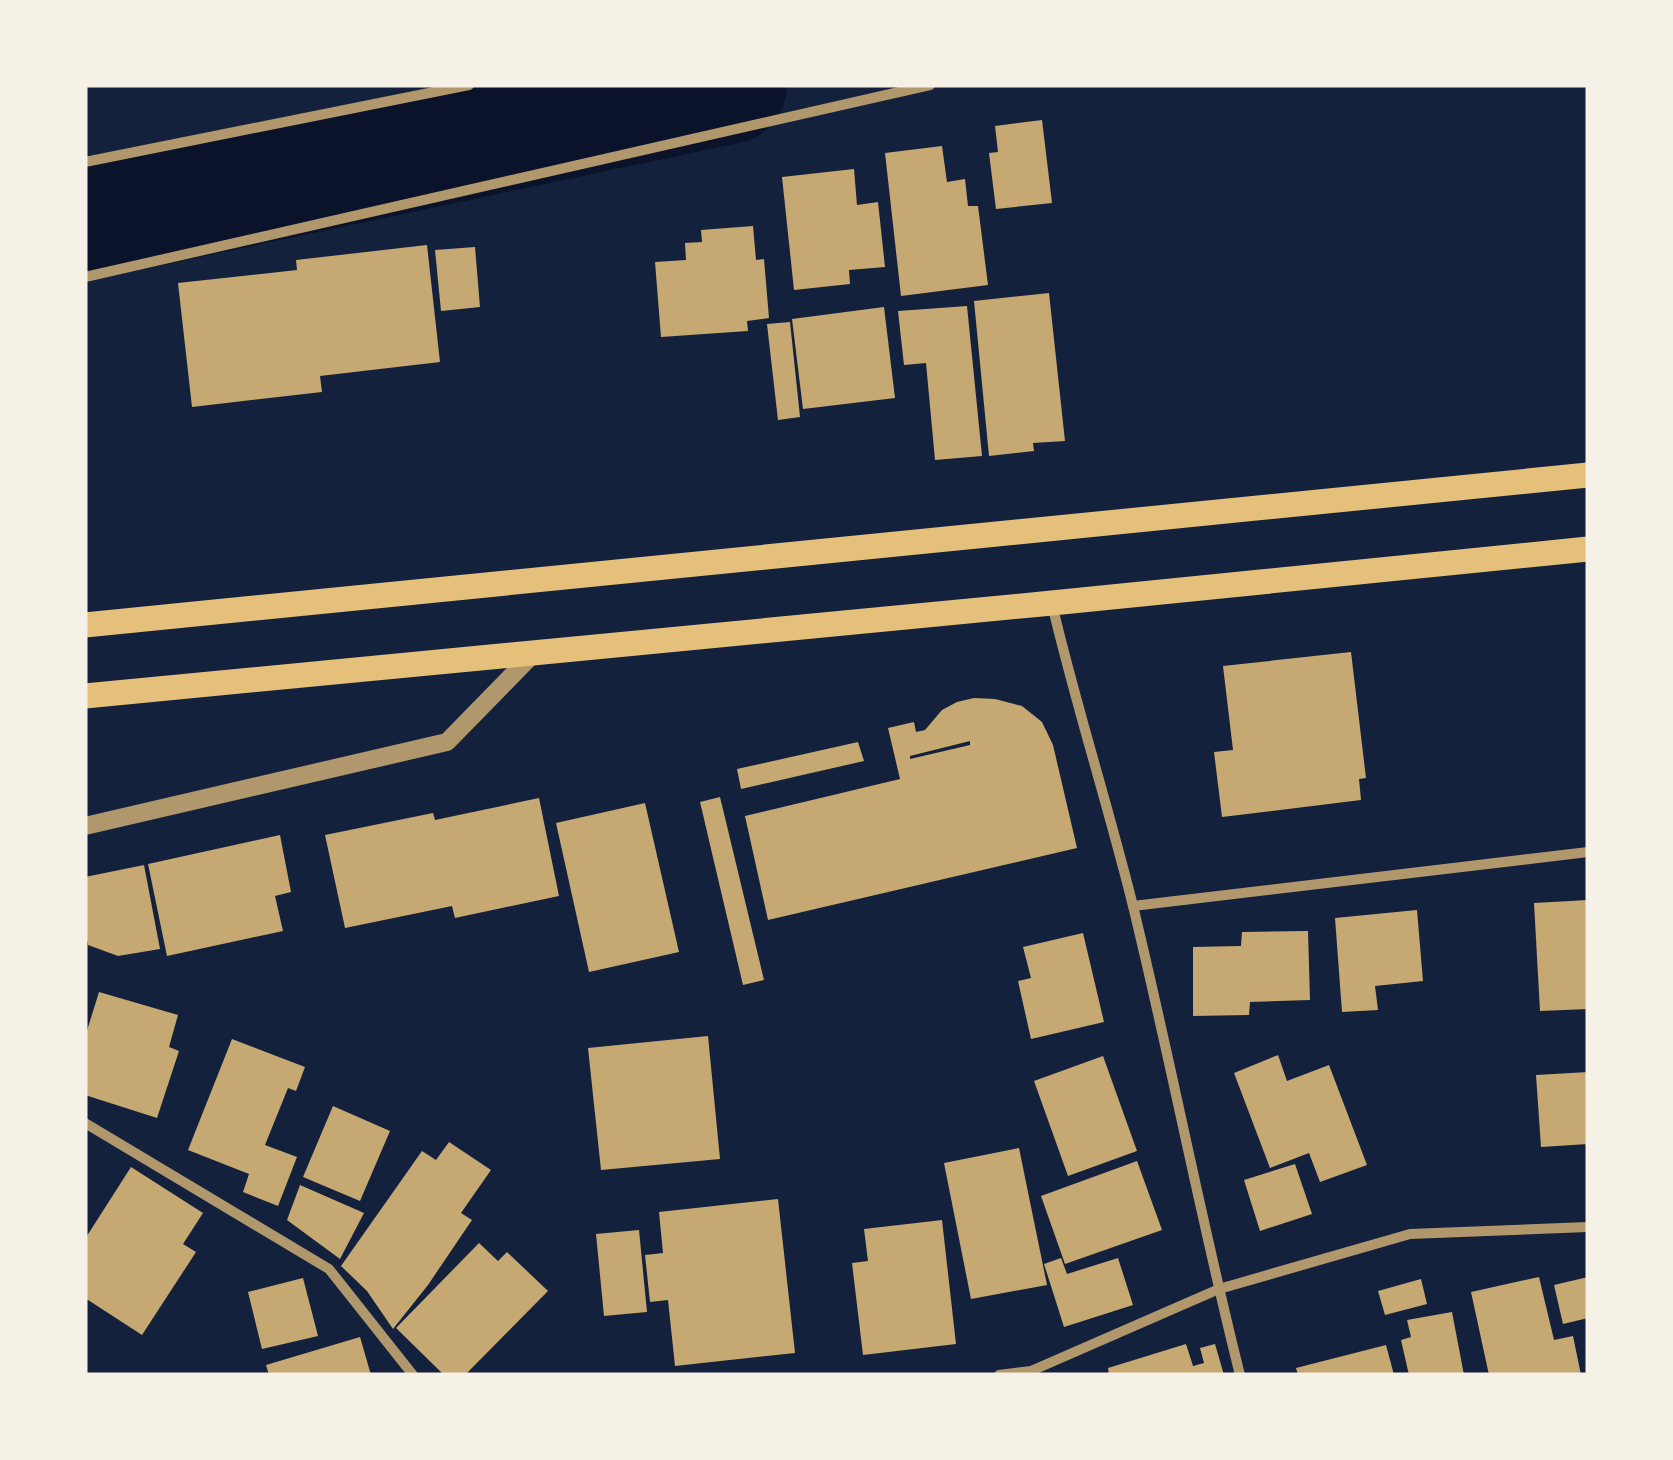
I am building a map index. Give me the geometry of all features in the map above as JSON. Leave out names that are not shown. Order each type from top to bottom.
[{"type":"main road","points":[[85,626],[1588,475]]},
{"type":"main road","points":[[85,696],[1588,548]]},
{"type":"street","points":[[85,162],[469,85]]},
{"type":"street","points":[[85,277],[930,85]]},
{"type":"street","points":[[1052,603],[1133,906],[1240,1375]]},
{"type":"street","points":[[85,826],[447,742],[534,652]]},
{"type":"street","points":[[1133,906],[1588,852]]},
{"type":"street","points":[[85,1123],[329,1269],[413,1375]]},
{"type":"street","points":[[999,1375],[1031,1371],[1219,1289],[1410,1234],[1588,1227]]},
{"type":"building","points":[[1042,120],[1052,203],[996,209],[989,153],[998,152],[995,126]]},
{"type":"building","points":[[942,146],[947,182],[965,179],[968,206],[978,206],[988,285],[901,296],[885,153]]},
{"type":"building","points":[[854,169],[857,205],[878,202],[885,267],[849,270],[850,284],[794,290],[782,177]]},
{"type":"building","points":[[753,226],[756,260],[764,259],[769,318],[747,321],[748,331],[661,337],[655,262],[686,260],[685,243],[702,242],[701,230]]},
{"type":"building","points":[[427,245],[440,362],[320,376],[322,392],[192,407],[178,283],[297,270],[296,260]]},
{"type":"building","points":[[475,247],[480,307],[441,311],[435,250]]},
{"type":"building","points":[[1049,293],[1065,441],[1033,443],[1034,451],[989,456],[974,301]]},
{"type":"building","points":[[967,306],[982,456],[935,460],[926,363],[904,365],[898,311]]},
{"type":"building","points":[[884,307],[895,398],[803,409],[792,319]]},
{"type":"building","points":[[790,322],[800,417],[778,420],[767,324]]},
{"type":"building","points":[[1351,652],[1366,778],[1359,779],[1361,800],[1222,817],[1214,752],[1233,750],[1223,666]]},
{"type":"building","points":[[995,699],[1022,706],[1042,722],[1053,745],[1077,848],[768,920],[745,816],[900,779],[888,728],[914,722],[916,732],[925,730],[942,710],[957,702]],"holes":[[[970,741],[970,745],[910,759]]]},
{"type":"building","points":[[858,742],[864,761],[741,789],[737,769]]},
{"type":"building","points":[[720,797],[764,980],[743,985],[700,802]]},
{"type":"building","points":[[539,798],[559,896],[455,918],[452,906],[345,928],[325,835],[433,813],[435,820]]},
{"type":"building","points":[[645,803],[679,952],[589,972],[556,823]]},
{"type":"building","points":[[280,835],[291,892],[275,896],[283,931],[167,956],[148,864]]},
{"type":"building","points":[[144,865],[160,949],[118,956],[88,945],[85,877]]},
{"type":"building","points":[[1588,900],[1588,1009],[1540,1011],[1534,903]]},
{"type":"building","points":[[1417,910],[1423,981],[1375,986],[1378,1010],[1342,1012],[1335,918]]},
{"type":"building","points":[[1308,931],[1310,1000],[1250,1002],[1249,1015],[1193,1016],[1193,947],[1241,946],[1242,932]]},
{"type":"building","points":[[1083,933],[1104,1022],[1031,1039],[1018,981],[1031,978],[1023,947]]},
{"type":"building","points":[[99,992],[178,1015],[169,1047],[179,1051],[157,1118],[85,1095],[85,1037]]},
{"type":"building","points":[[708,1036],[720,1159],[601,1170],[588,1048]]},
{"type":"building","points":[[232,1039],[305,1067],[296,1091],[288,1088],[265,1145],[297,1157],[278,1206],[243,1192],[249,1174],[188,1150]]},
{"type":"building","points":[[1278,1055],[1287,1081],[1329,1065],[1367,1165],[1320,1182],[1309,1153],[1270,1168],[1234,1073]]},
{"type":"building","points":[[1103,1056],[1137,1151],[1068,1176],[1034,1081]]},
{"type":"building","points":[[1588,1072],[1588,1144],[1541,1147],[1536,1075]]},
{"type":"building","points":[[333,1106],[390,1131],[360,1201],[303,1177]]},
{"type":"building","points":[[449,1142],[491,1170],[461,1213],[472,1220],[393,1329],[367,1291],[341,1266],[422,1151],[436,1160]]},
{"type":"building","points":[[1019,1148],[1047,1285],[971,1299],[944,1163]]},
{"type":"building","points":[[1137,1161],[1162,1230],[1065,1264],[1041,1196]]},
{"type":"building","points":[[1295,1164],[1312,1214],[1260,1231],[1244,1180]]},
{"type":"building","points":[[131,1167],[203,1213],[183,1244],[196,1252],[142,1335],[85,1298],[85,1239]]},
{"type":"building","points":[[300,1185],[364,1213],[340,1259],[287,1220]]},
{"type":"building","points":[[778,1199],[795,1353],[675,1366],[668,1300],[650,1302],[645,1255],[663,1253],[659,1212]]},
{"type":"building","points":[[942,1220],[956,1344],[863,1355],[852,1263],[868,1261],[864,1229]]},
{"type":"building","points":[[639,1230],[647,1312],[604,1316],[596,1234]]},
{"type":"building","points":[[479,1243],[498,1261],[507,1252],[548,1291],[465,1375],[444,1375],[396,1328]]},
{"type":"building","points":[[1061,1258],[1067,1274],[1118,1258],[1133,1305],[1064,1327],[1044,1264]]},
{"type":"building","points":[[1539,1277],[1554,1340],[1573,1336],[1581,1375],[1489,1375],[1471,1292]]},
{"type":"building","points":[[1588,1277],[1588,1318],[1563,1324],[1554,1285]]},
{"type":"building","points":[[303,1278],[318,1336],[262,1349],[248,1292]]},
{"type":"building","points":[[1421,1279],[1427,1304],[1385,1315],[1378,1291]]},
{"type":"building","points":[[1452,1312],[1464,1375],[1409,1375],[1401,1340],[1411,1337],[1407,1320]]},
{"type":"building","points":[[360,1337],[371,1375],[269,1375],[266,1365]]},
{"type":"building","points":[[1186,1344],[1193,1366],[1204,1363],[1200,1348],[1215,1344],[1224,1375],[1109,1375],[1108,1368]]},
{"type":"building","points":[[1386,1345],[1394,1375],[1298,1375],[1296,1368]]},
{"type":"waterway","points":[[85,221],[728,85]]}]
